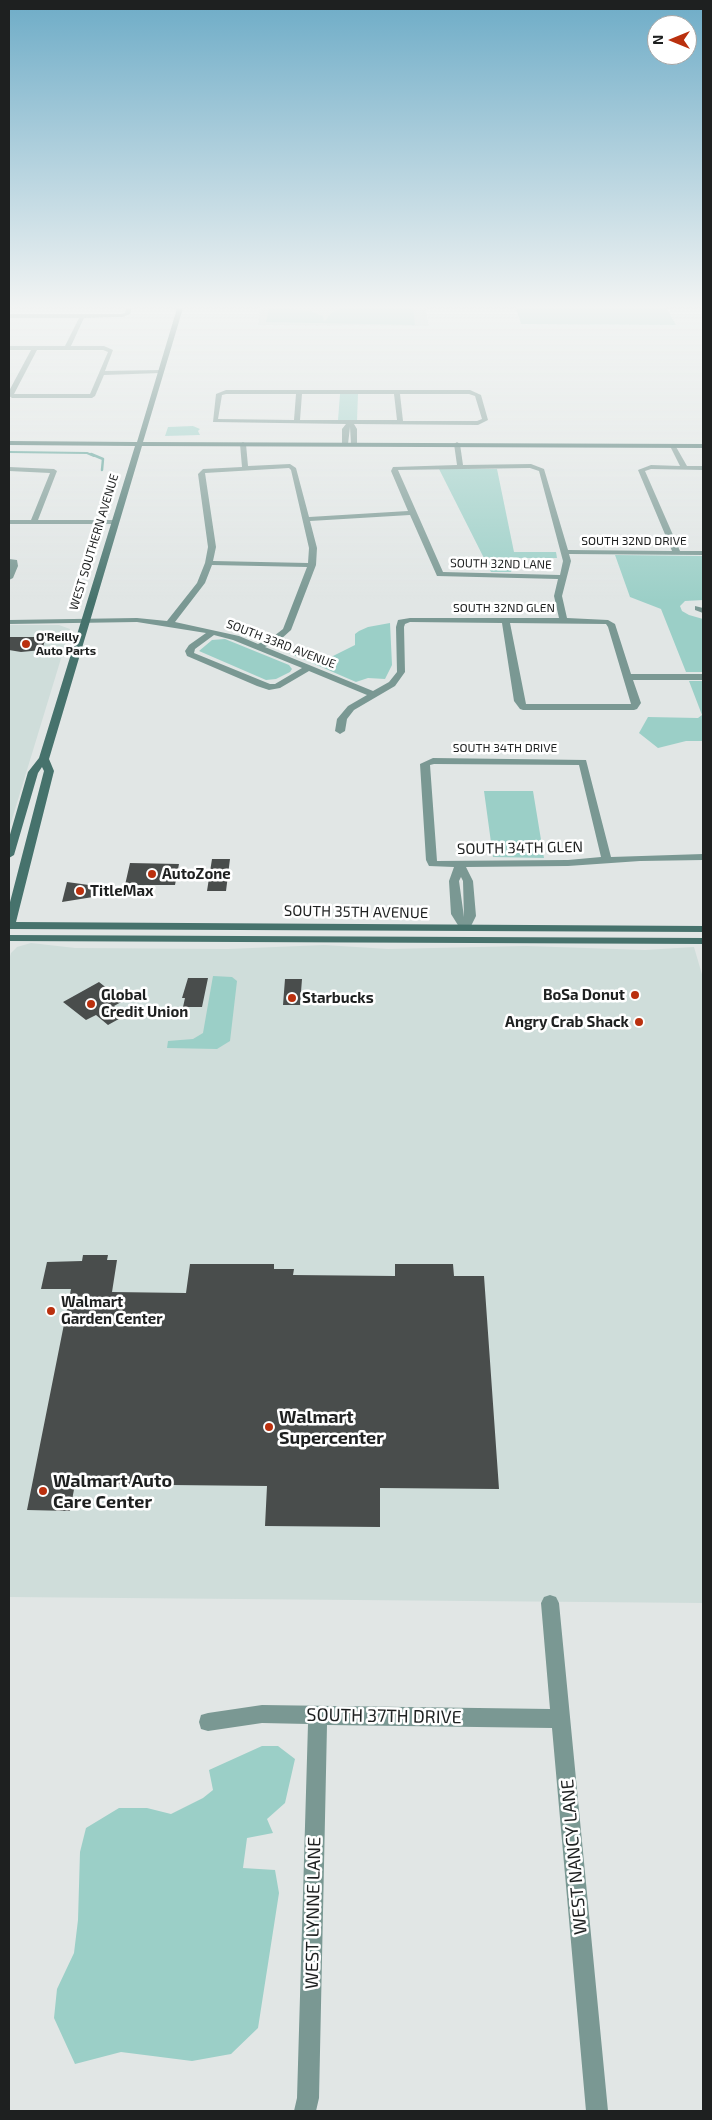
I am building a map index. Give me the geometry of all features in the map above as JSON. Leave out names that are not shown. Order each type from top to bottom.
[{"type":"main road","name":"WEST SOUTHERN AVENUE","points":[[9,855],[33,772],[44,759],[150,404]]},
{"type":"main road","points":[[9,444],[703,446]]},
{"type":"main road","name":"WEST SOUTHERN AVENUE","points":[[9,925],[49,771],[44,759]]},
{"type":"main road","name":"SOUTH 35TH AVENUE","points":[[9,925],[703,941]]},
{"type":"main road","name":"SOUTH 35TH AVENUE","points":[[9,938],[341,933],[465,928],[703,929]]},
{"type":"street","points":[[218,404],[215,421],[400,423],[483,422],[485,420],[480,404]]},
{"type":"street","points":[[297,422],[298,404]]},
{"type":"street","points":[[398,404],[400,423]]},
{"type":"street","points":[[350,422],[354,432],[354,444]]},
{"type":"street","points":[[345,444],[344,433],[350,422]]},
{"type":"street","points":[[344,433],[354,432]]},
{"type":"street","points":[[243,444],[245,468]]},
{"type":"street","points":[[457,444],[460,466]]},
{"type":"street","points":[[673,446],[684,468]]},
{"type":"street","points":[[169,624],[200,583],[209,563],[212,547],[201,474],[203,471],[290,466],[294,469],[314,548],[312,565],[287,630],[277,638],[258,647]]},
{"type":"street","points":[[307,519],[414,513],[394,471],[395,468],[460,466],[539,467],[542,470],[567,561],[558,596],[564,621]]},
{"type":"street","points":[[677,552],[641,470],[643,468],[703,468]]},
{"type":"street","points":[[9,470],[52,470],[54,473],[33,522]]},
{"type":"street","name":"SOUTH 32ND LANE","points":[[414,513],[440,574],[562,577]]},
{"type":"street","points":[[9,522],[114,522]]},
{"type":"street","name":"SOUTH 32ND DRIVE","points":[[564,552],[703,553]]},
{"type":"street","points":[[9,578],[11,561]]},
{"type":"street","points":[[209,563],[312,565]]},
{"type":"street","points":[[506,621],[519,701],[523,707],[634,707],[636,703],[628,677],[703,677]]},
{"type":"street","name":"SOUTH 33RD AVENUE","points":[[9,622],[85,622],[101,624],[147,622],[213,632],[258,647],[374,695]]},
{"type":"street","name":"SOUTH 32ND GLEN","points":[[374,695],[392,684],[401,672],[401,622],[608,622],[612,626],[628,677]]},
{"type":"street","points":[[213,632],[188,651],[192,655],[269,687],[276,686],[309,668]]},
{"type":"street","points":[[340,731],[342,719],[351,708],[374,695]]},
{"type":"street","name":"SOUTH 34TH DRIVE","points":[[433,864],[430,860],[424,767],[426,762],[583,762],[607,860]]},
{"type":"street","name":"SOUTH 34TH GLEN","points":[[433,864],[460,865],[516,862],[568,864],[607,860],[703,857]]},
{"type":"street","points":[[460,865],[454,881],[457,916],[465,928]]},
{"type":"street","points":[[460,865],[468,881],[470,916],[465,928]]},
{"type":"street","points":[[456,899],[469,900]]},
{"type":"street","name":"WEST NANCY LANE","points":[[550,1603],[597,2111]]},
{"type":"street","name":"SOUTH 37TH DRIVE","points":[[208,1722],[262,1714],[561,1719]]},
{"type":"street","name":"WEST LYNNE LANE","points":[[305,2111],[308,2098],[318,1715]]},
{"type":"shaded area","points":[[9,625],[59,625],[70,629],[9,829]]},
{"type":"shaded area","points":[[31,943],[75,948],[228,949],[324,945],[388,949],[526,946],[645,950],[694,947],[703,978],[703,1603],[9,1597],[9,960],[11,953],[17,947]]},
{"type":"green space","points":[[339,404],[358,404],[357,421],[338,420]]},
{"type":"green space","points":[[193,426],[200,429],[198,431],[200,435],[165,436],[168,427]]},
{"type":"green space","points":[[439,469],[497,469],[514,552],[556,552],[557,558],[516,558],[511,572],[491,572]]},
{"type":"green space","points":[[615,555],[703,556],[703,600],[685,601],[680,606],[682,611],[689,615],[703,619],[703,672],[686,672],[661,609],[630,597]]},
{"type":"green space","points":[[390,623],[392,665],[385,679],[368,678],[356,682],[289,653],[293,650],[316,659],[329,658],[355,645],[355,634],[359,631],[368,627]]},
{"type":"green space","points":[[225,639],[289,665],[292,669],[276,679],[266,680],[199,651],[212,640]]},
{"type":"green space","points":[[689,681],[703,681],[703,741],[686,741],[658,748],[639,733],[648,717],[698,718],[702,715]]},
{"type":"green space","points":[[484,791],[533,791],[544,858],[493,857]]},
{"type":"green space","points":[[213,976],[232,977],[237,981],[230,1041],[217,1049],[167,1048],[168,1041],[193,1039],[203,1033]]},
{"type":"green space","points":[[262,1746],[278,1746],[295,1759],[285,1803],[267,1819],[273,1833],[247,1838],[243,1868],[275,1870],[279,1893],[258,2028],[231,2054],[192,2061],[121,2052],[75,2064],[54,2018],[57,1989],[74,1953],[78,1920],[80,1852],[86,1828],[119,1808],[147,1808],[171,1814],[203,1798],[213,1790],[209,1770]]},
{"type":"building","name":"O'Reilly Auto Parts","points":[[9,637],[46,637],[42,650],[21,652],[9,650]]},
{"type":"building","points":[[212,859],[230,859],[226,891],[207,891]]},
{"type":"building","name":"AutoZone","points":[[130,863],[179,864],[175,885],[125,885]]},
{"type":"building","name":"TitleMax","points":[[67,882],[96,886],[93,897],[62,902]]},
{"type":"building","points":[[188,978],[208,978],[202,1007],[183,1007],[185,998],[182,998]]},
{"type":"building","name":"Starbucks","points":[[285,979],[302,979],[300,1005],[283,1005]]},
{"type":"building","name":"Global Credit Union","points":[[99,982],[123,1001],[114,1006],[126,1015],[108,1025],[96,1015],[86,1020],[63,1002]]},
{"type":"building","name":"Walmart Supercenter","points":[[83,1255],[108,1255],[107,1260],[117,1260],[112,1292],[186,1293],[190,1264],[274,1264],[274,1269],[294,1269],[293,1275],[395,1276],[395,1264],[453,1264],[454,1276],[484,1276],[499,1489],[380,1488],[380,1527],[265,1526],[267,1486],[75,1484],[70,1511],[27,1510],[71,1289],[41,1289],[47,1262],[82,1261]]},
{"type":"waterway","points":[[9,452],[87,453],[94,456]]},
{"type":"waterway","points":[[91,454],[103,459],[102,470]]},
{"type":"place","name":"O'Reilly Auto Parts","points":[[26,644]]},
{"type":"place","name":"AutoZone","points":[[152,874]]},
{"type":"place","name":"TitleMax","points":[[80,891]]},
{"type":"place","name":"BoSa Donut","points":[[635,995]]},
{"type":"place","name":"Starbucks","points":[[292,998]]},
{"type":"place","name":"Global Credit Union","points":[[91,1004]]},
{"type":"place","name":"Angry Crab Shack","points":[[639,1022]]},
{"type":"place","name":"Walmart Garden Center","points":[[51,1311]]},
{"type":"place","name":"Walmart Supercenter","points":[[269,1427]]},
{"type":"place","name":"Walmart Auto Care Center","points":[[43,1491]]}]
